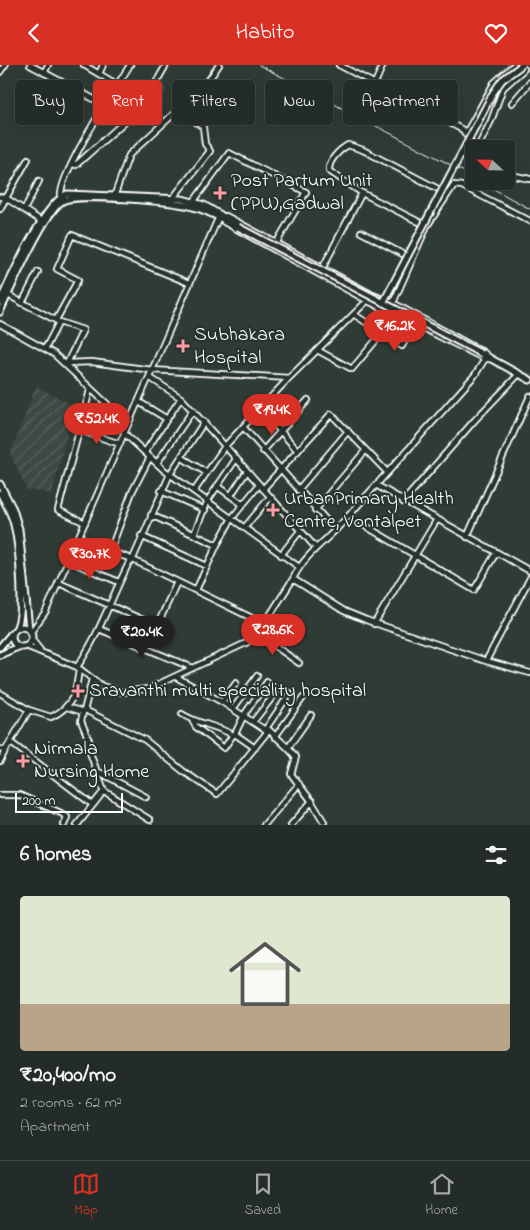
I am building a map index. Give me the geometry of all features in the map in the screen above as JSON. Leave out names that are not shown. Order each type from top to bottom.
[{"type":"main road","points":[[383,303],[493,93],[502,80],[523,67]]},
{"type":"main road","points":[[0,301],[41,221],[61,199],[75,193],[115,194],[194,201],[238,227],[482,354],[488,359],[530,379]]},
{"type":"main road","points":[[0,311],[50,214],[61,199],[84,197],[181,205],[219,215]]},
{"type":"main road","points":[[0,484],[13,509],[19,529],[32,640],[26,646],[18,647],[0,655]]},
{"type":"main road","points":[[0,493],[10,511],[17,536],[21,611],[17,627],[0,647]]},
{"type":"main road","points":[[17,627],[30,630]]},
{"type":"main road","points":[[12,633],[12,641],[18,647]]},
{"type":"street","points":[[0,71],[5,65]]},
{"type":"street","points":[[30,65],[93,99]]},
{"type":"street","points":[[44,73],[48,65]]},
{"type":"street","points":[[84,65],[109,80]]},
{"type":"street","points":[[99,74],[103,65]]},
{"type":"street","points":[[121,80],[130,65]]},
{"type":"street","points":[[73,164],[76,165],[98,147],[160,90],[157,81],[166,65]]},
{"type":"street","points":[[209,80],[220,65]]},
{"type":"street","points":[[340,65],[369,80]]},
{"type":"street","points":[[349,70],[353,65]]},
{"type":"street","points":[[376,80],[383,65]]},
{"type":"street","points":[[466,133],[498,78],[514,65]]},
{"type":"street","points":[[481,140],[491,121],[503,88],[523,67]]},
{"type":"street","points":[[512,103],[530,83]]},
{"type":"street","points":[[115,194],[129,155],[172,116]]},
{"type":"street","points":[[61,199],[77,150],[93,123]]},
{"type":"street","points":[[173,198],[210,151],[205,144],[203,127],[200,125]]},
{"type":"street","points":[[451,125],[466,133],[470,140]]},
{"type":"street","points":[[427,226],[362,193],[329,171],[329,164],[340,149],[348,145],[363,150],[448,193]]},
{"type":"street","points":[[194,201],[229,153],[306,192],[277,243]]},
{"type":"street","points":[[0,209],[28,159]]},
{"type":"street","points":[[515,176],[530,179]]},
{"type":"street","points":[[24,210],[39,181]]},
{"type":"street","points":[[394,303],[411,258],[427,226],[452,187],[458,184],[530,221]]},
{"type":"street","points":[[323,267],[362,193]]},
{"type":"street","points":[[0,197],[6,198],[41,221]]},
{"type":"street","points":[[219,215],[277,243],[373,295],[394,303],[483,352],[488,359]]},
{"type":"street","points":[[30,630],[43,617],[59,583],[219,215]]},
{"type":"street","points":[[219,215],[237,231],[415,325],[488,359]]},
{"type":"street","points":[[361,233],[411,258]]},
{"type":"street","points":[[45,349],[78,280],[57,269],[72,235],[189,283]]},
{"type":"street","points":[[22,303],[38,272]]},
{"type":"street","points":[[8,295],[57,321],[84,329],[66,364]]},
{"type":"street","points":[[195,490],[225,446],[289,378],[319,351],[373,295]]},
{"type":"street","points":[[355,315],[383,332],[402,347],[419,317]]},
{"type":"street","points":[[0,324],[45,349],[66,364],[90,390],[107,404],[121,421],[125,434],[150,457],[170,474],[195,490],[299,567]]},
{"type":"street","points":[[319,351],[352,369],[383,332]]},
{"type":"street","points":[[26,646],[78,669],[102,686],[122,692],[148,689],[246,643],[258,634],[299,567],[335,531],[488,359]]},
{"type":"street","points":[[66,364],[92,362],[152,370],[289,378]]},
{"type":"street","points":[[403,502],[474,421],[519,374]]},
{"type":"street","points":[[149,377],[181,398],[193,410],[316,548]]},
{"type":"street","points":[[85,523],[58,510],[90,390]]},
{"type":"street","points":[[467,537],[530,396]]},
{"type":"street","points":[[145,452],[181,398]]},
{"type":"street","points":[[263,451],[308,400]]},
{"type":"street","points":[[139,402],[167,419]]},
{"type":"street","points":[[96,435],[107,404]]},
{"type":"street","points":[[261,409],[298,451]]},
{"type":"street","points":[[157,463],[193,410]]},
{"type":"street","points":[[196,590],[217,545],[242,504],[280,470],[331,414],[387,472]]},
{"type":"street","points":[[0,693],[29,710],[52,717],[64,711],[76,689],[78,669],[92,645],[108,604],[131,560],[161,491],[204,422]]},
{"type":"street","points":[[244,428],[335,531]]},
{"type":"street","points":[[79,430],[120,444]]},
{"type":"street","points":[[298,490],[348,431]]},
{"type":"street","points":[[315,510],[366,451]]},
{"type":"street","points":[[110,551],[132,492],[150,457]]},
{"type":"street","points":[[181,457],[207,473]]},
{"type":"street","points":[[194,534],[208,500],[236,459]]},
{"type":"street","points":[[231,495],[247,471]]},
{"type":"street","points":[[376,485],[436,521],[530,571]]},
{"type":"street","points":[[218,486],[242,504]]},
{"type":"street","points":[[161,491],[205,511]]},
{"type":"street","points":[[245,527],[270,497]]},
{"type":"street","points":[[150,515],[217,545]]},
{"type":"street","points":[[374,623],[436,521]]},
{"type":"street","points":[[362,524],[474,590],[496,553]]},
{"type":"street","points":[[281,555],[300,531]]},
{"type":"street","points":[[141,536],[207,566]]},
{"type":"street","points":[[79,539],[131,560],[264,624]]},
{"type":"street","points":[[69,561],[119,582]]},
{"type":"street","points":[[486,661],[530,578]]},
{"type":"street","points":[[293,579],[344,611],[374,623],[486,661],[530,673]]},
{"type":"street","points":[[146,649],[178,582]]},
{"type":"street","points":[[59,583],[156,625]]},
{"type":"street","points":[[99,629],[193,668]]},
{"type":"street","points":[[258,634],[299,663]]},
{"type":"street","points":[[32,640],[42,653]]},
{"type":"street","points":[[233,709],[257,676]]},
{"type":"street","points":[[176,677],[244,715],[267,730],[296,755],[291,774],[312,801],[324,824]]},
{"type":"street","points":[[92,679],[81,721],[89,740],[89,750],[104,791],[150,820]]},
{"type":"street","points":[[192,720],[196,727],[224,748],[267,682]]},
{"type":"street","points":[[222,702],[236,683]]},
{"type":"street","points":[[253,722],[278,690]]},
{"type":"street","points":[[67,707],[84,711],[145,740],[183,771],[217,793],[255,748],[290,693]]},
{"type":"street","points":[[276,737],[304,698]]},
{"type":"street","points":[[0,761],[2,750],[10,742],[29,710]]},
{"type":"street","points":[[182,714],[192,720],[219,727],[255,748]]},
{"type":"street","points":[[288,748],[311,715]]},
{"type":"street","points":[[10,742],[94,805]]},
{"type":"street","points":[[98,772],[146,797]]},
{"type":"street","points":[[264,825],[299,784]]},
{"type":"street","points":[[77,825],[104,791]]},
{"type":"street","points":[[0,795],[19,795],[61,813],[67,817],[64,825]]},
{"type":"street","points":[[290,825],[312,801]]},
{"type":"shaded area","points":[[36,386],[74,406],[52,494],[27,490],[10,454]]},
{"type":"railway","points":[[259,65],[465,172]]},
{"type":"railway","points":[[495,190],[530,209]]},
{"type":"place","name":"Post Partum Unit (PPU),Gadwal","points":[[220,193]]},
{"type":"place","name":"Subhakara Hospital","points":[[183,346]]},
{"type":"place","name":"UrbanPrimary Health Centre, Vontalpet","points":[[273,510]]},
{"type":"place","name":"Sravanthi multi speciality hospital","points":[[78,691]]},
{"type":"place","name":"Nirmala Nursing Home","points":[[23,761]]}]
